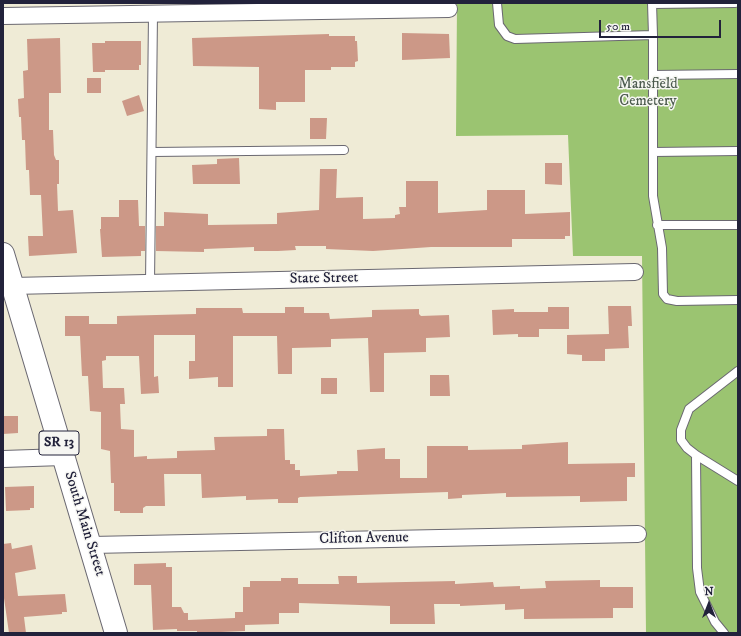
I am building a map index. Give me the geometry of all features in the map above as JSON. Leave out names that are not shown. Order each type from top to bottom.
[{"type":"highway","name":"South Main Street","points":[[3,254],[116,633]]},
{"type":"street","points":[[3,16],[137,9],[153,14],[298,7],[449,9]]},
{"type":"street","name":"State Street","points":[[12,286],[635,272]]},
{"type":"street","points":[[3,459],[63,457]]},
{"type":"street","name":"Clifton Avenue","points":[[91,545],[638,534]]},
{"type":"lane","points":[[497,3],[499,25],[507,36],[515,39],[652,35]]},
{"type":"lane","points":[[736,3],[652,4],[653,196],[662,248],[663,294],[667,299],[676,301],[738,300]]},
{"type":"lane","points":[[150,283],[153,14]]},
{"type":"lane","points":[[653,75],[738,74]]},
{"type":"lane","points":[[152,152],[344,150]]},
{"type":"lane","points":[[653,152],[738,151]]},
{"type":"lane","points":[[658,225],[738,225]]},
{"type":"lane","points":[[738,371],[689,409],[683,420],[681,430],[681,440],[687,448],[738,481]]},
{"type":"lane","points":[[696,455],[697,568],[700,592],[714,622],[724,633]]},
{"type":"green space","name":"Mansfield Cemetery","points":[[457,3],[738,3],[738,633],[646,633],[642,256],[573,256],[568,135],[456,136]]},
{"type":"building","points":[[402,33],[449,34],[450,58],[402,60]]},
{"type":"building","points":[[329,34],[329,36],[355,36],[355,41],[357,41],[358,61],[355,62],[355,67],[331,67],[331,70],[305,70],[305,102],[276,102],[276,110],[259,109],[259,67],[193,66],[192,38]]},
{"type":"building","points":[[60,38],[61,93],[49,93],[49,130],[53,130],[54,155],[56,160],[59,160],[59,184],[57,184],[58,211],[73,210],[77,253],[29,256],[28,236],[43,236],[41,195],[30,195],[29,170],[26,170],[25,140],[22,140],[21,117],[19,117],[18,99],[24,98],[23,71],[28,70],[27,39]]},
{"type":"building","points":[[105,41],[141,41],[141,65],[139,65],[139,70],[105,70],[105,72],[93,72],[92,43],[105,43]]},
{"type":"building","points":[[87,78],[101,78],[101,93],[87,93]]},
{"type":"building","points":[[139,95],[144,111],[127,116],[122,101]]},
{"type":"building","points":[[310,118],[327,118],[326,139],[310,139]]},
{"type":"building","points":[[239,158],[240,184],[193,184],[192,165],[217,164],[217,159]]},
{"type":"building","points":[[545,163],[562,163],[562,185],[545,184]]},
{"type":"building","points":[[320,169],[337,169],[336,198],[363,197],[363,219],[395,218],[395,215],[400,214],[399,207],[406,207],[406,181],[438,181],[438,213],[487,210],[487,190],[525,190],[525,214],[570,212],[570,236],[565,236],[565,239],[512,239],[512,247],[431,247],[373,251],[326,249],[326,246],[295,246],[296,250],[278,251],[254,251],[254,247],[204,249],[204,252],[156,251],[156,226],[164,226],[164,212],[208,214],[208,225],[277,224],[277,213],[319,210]]},
{"type":"building","points":[[119,200],[138,200],[139,226],[145,226],[145,251],[141,251],[141,256],[102,257],[100,229],[101,217],[119,217]]},
{"type":"building","points":[[608,306],[631,306],[632,326],[628,326],[629,348],[605,349],[605,361],[582,361],[582,355],[567,354],[567,335],[609,334]]},
{"type":"building","points":[[285,307],[304,307],[304,313],[329,313],[330,319],[372,317],[372,310],[419,309],[419,314],[421,316],[449,315],[450,337],[426,338],[426,352],[384,353],[384,392],[370,392],[368,338],[331,339],[331,347],[292,348],[292,374],[278,374],[277,336],[233,336],[233,387],[218,387],[218,377],[189,379],[189,361],[195,361],[195,335],[154,335],[154,377],[158,376],[159,393],[141,394],[139,356],[106,356],[106,360],[102,361],[103,388],[124,388],[125,404],[120,404],[121,429],[134,430],[134,457],[147,456],[147,459],[177,458],[177,451],[215,450],[214,437],[267,436],[267,429],[284,429],[285,460],[290,460],[290,464],[295,464],[295,470],[300,470],[300,476],[337,474],[337,471],[358,471],[357,450],[385,448],[385,459],[400,459],[400,478],[427,478],[427,446],[468,446],[468,450],[522,449],[522,445],[568,442],[568,464],[635,463],[635,477],[627,477],[627,501],[580,502],[580,496],[506,497],[506,493],[462,495],[462,498],[448,499],[448,492],[300,497],[298,498],[298,503],[278,503],[278,499],[246,500],[246,496],[202,498],[201,474],[164,474],[165,506],[146,506],[143,508],[143,513],[120,513],[120,511],[114,511],[114,483],[111,483],[110,451],[101,449],[101,412],[90,411],[88,376],[82,376],[80,336],[65,336],[65,316],[89,316],[89,324],[117,324],[117,316],[196,314],[196,308],[242,308],[243,313],[285,313]]},
{"type":"building","points":[[548,307],[569,307],[569,329],[539,329],[539,337],[518,337],[518,334],[493,335],[492,310],[514,309],[514,312],[548,312]]},
{"type":"building","points":[[430,375],[449,375],[450,396],[430,396]]},
{"type":"building","points":[[321,378],[337,378],[337,394],[321,394]]},
{"type":"building","points":[[3,416],[18,416],[18,433],[3,434]]},
{"type":"building","points":[[34,486],[34,508],[30,508],[30,510],[6,511],[5,487]]},
{"type":"building","points":[[11,543],[12,549],[32,545],[36,569],[15,573],[18,596],[65,594],[67,612],[62,612],[62,614],[24,617],[26,633],[9,633],[3,591],[3,544]]},
{"type":"building","points":[[166,563],[166,567],[172,567],[172,607],[181,607],[184,613],[188,613],[188,620],[235,618],[235,612],[243,612],[243,587],[250,587],[250,581],[281,581],[281,578],[298,578],[298,584],[339,584],[338,576],[357,576],[357,583],[455,581],[455,584],[493,582],[494,587],[520,586],[520,589],[546,588],[545,581],[600,580],[600,587],[633,587],[633,608],[613,608],[613,618],[524,619],[524,609],[505,610],[505,604],[460,606],[460,604],[434,604],[435,624],[390,624],[390,606],[299,603],[299,613],[279,613],[279,624],[245,625],[245,631],[197,633],[197,631],[177,631],[177,629],[153,630],[151,585],[134,585],[134,564]]}]
